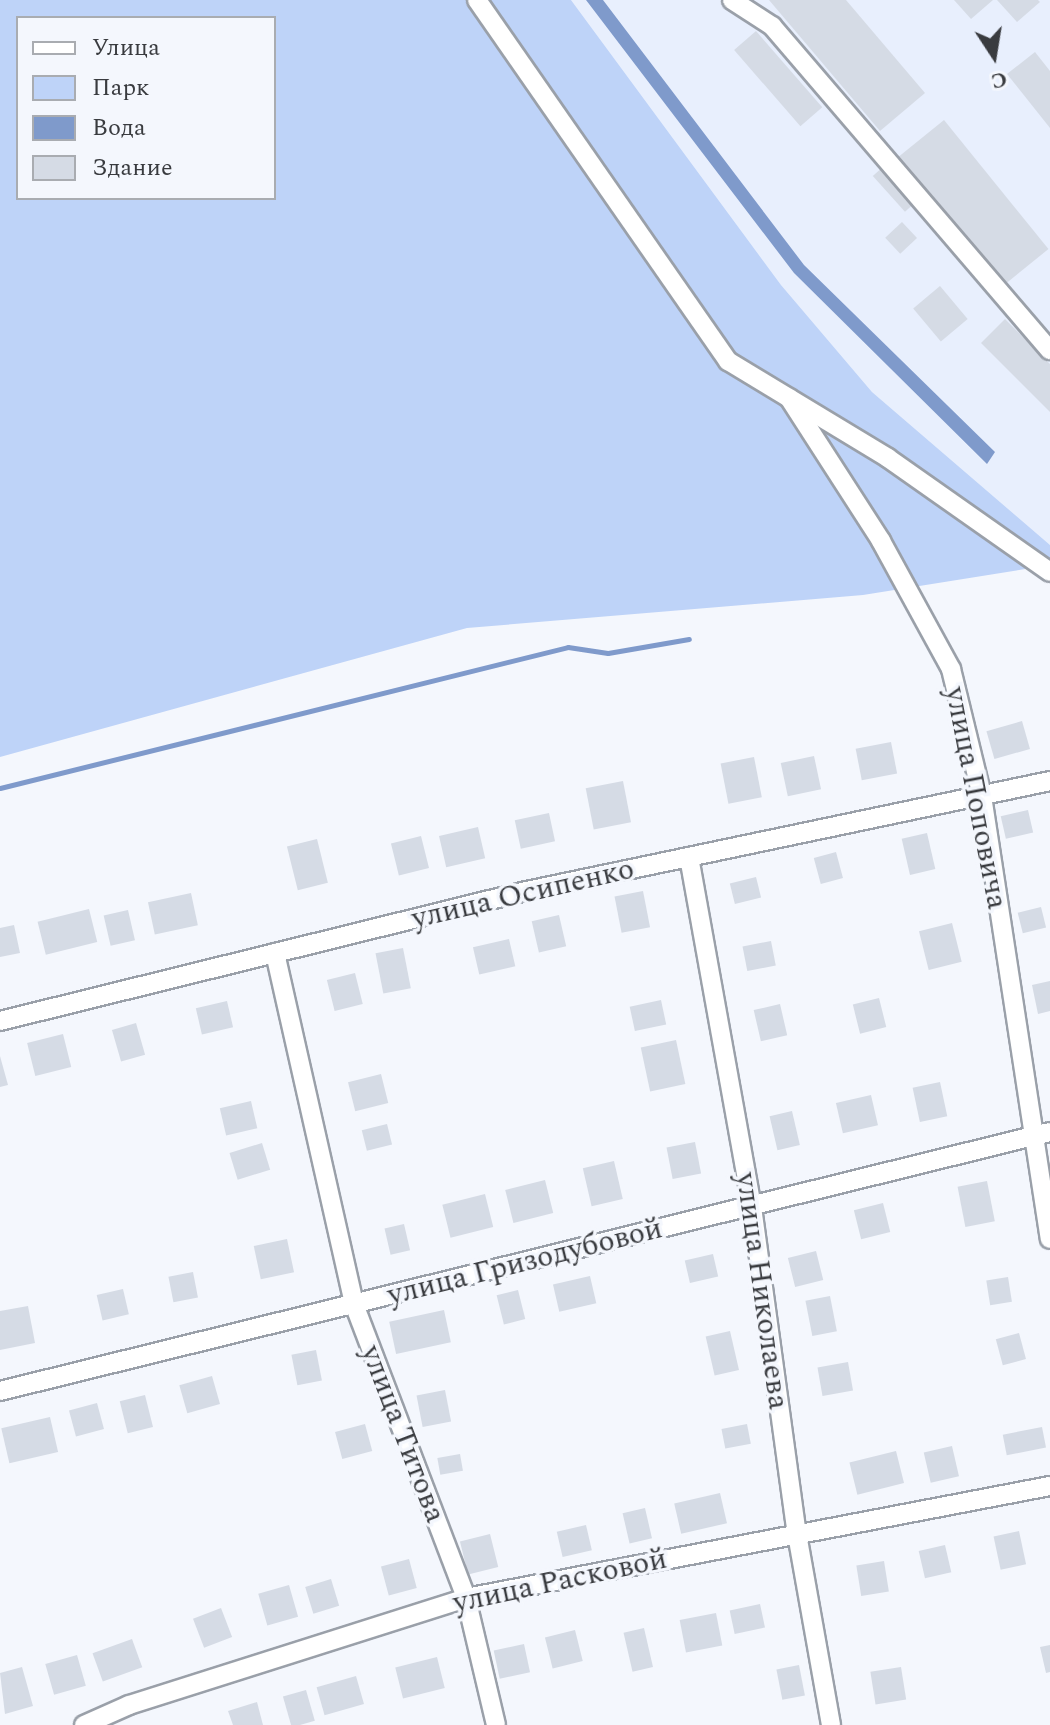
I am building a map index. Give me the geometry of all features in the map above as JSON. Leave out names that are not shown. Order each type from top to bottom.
[{"type":"street","points":[[477,0],[728,361],[888,458],[1050,572]]},
{"type":"street","points":[[732,0],[772,26],[1050,350]]},
{"type":"street","name":"улица Поповича","points":[[789,398],[881,541],[951,669],[982,796],[1041,1134],[1050,1239]]},
{"type":"street","name":"улица Осипенко","points":[[0,1021],[522,892],[1050,781]]},
{"type":"street","name":"улица Николаева","points":[[689,857],[752,1207],[797,1534],[831,1725]]},
{"type":"street","name":"улица Титова","points":[[275,953],[354,1304],[466,1598],[496,1725]]},
{"type":"street","name":"улица Гризодубовой","points":[[0,1391],[1041,1134]]},
{"type":"street","name":"улица Расковой","points":[[84,1725],[129,1705],[466,1598],[1050,1486]]},
{"type":"shaded area","points":[[571,0],[1050,0],[1050,545],[872,392],[781,285]]},
{"type":"green space","points":[[0,0],[571,0],[781,285],[872,392],[1050,545],[1050,565],[863,595],[467,628],[0,757]]},
{"type":"water","points":[[586,0],[603,0],[804,265],[995,452],[987,464],[794,273]]},
{"type":"building","points":[[769,0],[846,0],[925,93],[880,131]]},
{"type":"building","points":[[954,0],[993,0],[971,19]]},
{"type":"building","points":[[997,0],[1038,0],[1040,2],[1017,22]]},
{"type":"building","points":[[756,31],[822,107],[800,126],[734,50]]},
{"type":"building","points":[[1035,52],[1050,71],[1050,128],[1007,74]]},
{"type":"building","points":[[944,120],[1048,249],[1002,287],[897,158]]},
{"type":"building","points":[[884,166],[916,202],[905,212],[873,176]]},
{"type":"building","points":[[902,222],[917,238],[900,254],[885,238]]},
{"type":"building","points":[[940,286],[968,319],[941,341],[913,308]]},
{"type":"building","points":[[1005,319],[1050,364],[1050,412],[981,343]]},
{"type":"building","points":[[1022,721],[1030,749],[994,759],[986,731]]},
{"type":"building","points":[[891,742],[897,773],[862,780],[856,749]]},
{"type":"building","points":[[814,756],[821,789],[788,796],[781,763]]},
{"type":"building","points":[[754,757],[762,797],[728,804],[721,763]]},
{"type":"building","points":[[623,781],[631,822],[594,829],[586,788]]},
{"type":"building","points":[[1028,810],[1033,832],[1006,839],[1001,816]]},
{"type":"building","points":[[549,813],[555,841],[521,849],[515,820]]},
{"type":"building","points":[[478,827],[485,858],[446,867],[439,836]]},
{"type":"building","points":[[927,833],[935,869],[910,875],[902,839]]},
{"type":"building","points":[[421,836],[429,868],[399,876],[391,843]]},
{"type":"building","points":[[317,839],[328,883],[298,890],[287,846]]},
{"type":"building","points":[[836,852],[843,878],[821,884],[814,858]]},
{"type":"building","points":[[756,877],[761,897],[735,904],[730,884]]},
{"type":"building","points":[[643,891],[650,927],[622,933],[615,897]]},
{"type":"building","points":[[191,893],[198,925],[155,934],[148,902]]},
{"type":"building","points":[[1041,907],[1046,927],[1023,933],[1018,913]]},
{"type":"building","points":[[89,909],[97,942],[46,955],[38,922]]},
{"type":"building","points":[[128,910],[135,940],[111,946],[104,916]]},
{"type":"building","points":[[559,915],[566,946],[539,952],[532,921]]},
{"type":"building","points":[[952,923],[962,962],[929,970],[919,931]]},
{"type":"building","points":[[14,925],[20,953],[0,957],[0,928]]},
{"type":"building","points":[[509,939],[515,966],[479,975],[473,947]]},
{"type":"building","points":[[771,941],[776,966],[747,971],[743,947]]},
{"type":"building","points":[[403,948],[411,988],[383,994],[376,953]]},
{"type":"building","points":[[355,973],[363,1004],[335,1011],[327,980]]},
{"type":"building","points":[[1050,981],[1050,1011],[1038,1014],[1032,985]]},
{"type":"building","points":[[879,998],[886,1027],[860,1034],[853,1005]]},
{"type":"building","points":[[661,1000],[666,1024],[635,1031],[630,1007]]},
{"type":"building","points":[[227,1001],[233,1027],[202,1035],[196,1008]]},
{"type":"building","points":[[780,1004],[787,1035],[761,1041],[754,1010]]},
{"type":"building","points":[[136,1023],[145,1055],[121,1062],[112,1030]]},
{"type":"building","points":[[63,1034],[71,1067],[35,1076],[27,1043]]},
{"type":"building","points":[[676,1040],[685,1084],[650,1092],[641,1047]]},
{"type":"building","points":[[0,1056],[8,1085],[0,1087]]},
{"type":"building","points":[[381,1074],[388,1103],[355,1111],[348,1082]]},
{"type":"building","points":[[940,1082],[947,1116],[920,1122],[913,1088]]},
{"type":"building","points":[[871,1095],[878,1125],[843,1133],[836,1103]]},
{"type":"building","points":[[251,1101],[257,1128],[226,1135],[220,1108]]},
{"type":"building","points":[[792,1111],[800,1145],[777,1150],[770,1116]]},
{"type":"building","points":[[387,1124],[392,1144],[367,1151],[362,1130]]},
{"type":"building","points":[[695,1142],[701,1173],[673,1179],[667,1148]]},
{"type":"building","points":[[262,1143],[270,1170],[238,1180],[229,1153]]},
{"type":"building","points":[[614,1161],[623,1199],[592,1206],[583,1168]]},
{"type":"building","points":[[545,1180],[553,1213],[513,1223],[505,1190]]},
{"type":"building","points":[[987,1181],[995,1221],[965,1227],[958,1187]]},
{"type":"building","points":[[485,1194],[493,1227],[451,1238],[442,1205]]},
{"type":"building","points":[[883,1203],[890,1232],[861,1239],[854,1210]]},
{"type":"building","points":[[404,1224],[410,1250],[391,1255],[385,1228]]},
{"type":"building","points":[[287,1239],[294,1272],[261,1279],[254,1246]]},
{"type":"building","points":[[816,1251],[823,1280],[795,1287],[788,1258]]},
{"type":"building","points":[[713,1254],[718,1276],[690,1283],[685,1261]]},
{"type":"building","points":[[193,1272],[198,1298],[173,1302],[168,1277]]},
{"type":"building","points":[[590,1276],[596,1303],[559,1312],[553,1285]]},
{"type":"building","points":[[1008,1277],[1012,1302],[990,1305],[986,1280]]},
{"type":"building","points":[[123,1289],[129,1314],[103,1320],[97,1295]]},
{"type":"building","points":[[518,1290],[525,1319],[504,1324],[497,1295]]},
{"type":"building","points":[[830,1296],[837,1331],[812,1336],[805,1301]]},
{"type":"building","points":[[28,1306],[35,1343],[0,1350],[0,1311]]},
{"type":"building","points":[[444,1310],[451,1342],[396,1354],[389,1322]]},
{"type":"building","points":[[730,1331],[739,1370],[715,1376],[706,1337]]},
{"type":"building","points":[[1019,1333],[1026,1359],[1003,1365],[996,1339]]},
{"type":"building","points":[[316,1350],[322,1380],[297,1385],[291,1355]]},
{"type":"building","points":[[848,1362],[853,1391],[823,1396],[817,1367]]},
{"type":"building","points":[[212,1376],[220,1404],[187,1413],[179,1385]]},
{"type":"building","points":[[445,1390],[451,1421],[423,1427],[417,1396]]},
{"type":"building","points":[[145,1395],[153,1427],[128,1433],[120,1401]]},
{"type":"building","points":[[97,1403],[104,1429],[76,1437],[69,1411]]},
{"type":"building","points":[[50,1417],[58,1452],[9,1463],[1,1428]]},
{"type":"building","points":[[365,1424],[372,1451],[342,1459],[335,1432]]},
{"type":"building","points":[[747,1424],[751,1444],[725,1449],[721,1429]]},
{"type":"building","points":[[1042,1427],[1046,1448],[1007,1455],[1003,1435]]},
{"type":"building","points":[[952,1446],[959,1476],[931,1483],[924,1453]]},
{"type":"building","points":[[896,1451],[904,1483],[857,1495],[849,1463]]},
{"type":"building","points":[[460,1454],[463,1471],[440,1475],[437,1458]]},
{"type":"building","points":[[720,1493],[727,1523],[681,1534],[674,1504]]},
{"type":"building","points":[[645,1508],[652,1538],[630,1543],[623,1513]]},
{"type":"building","points":[[586,1525],[592,1550],[563,1557],[557,1532]]},
{"type":"building","points":[[1019,1531],[1026,1564],[1001,1570],[994,1536]]},
{"type":"building","points":[[490,1534],[498,1567],[468,1574],[460,1541]]},
{"type":"building","points":[[945,1545],[951,1572],[925,1578],[919,1551]]},
{"type":"building","points":[[409,1559],[417,1588],[389,1595],[381,1567]]},
{"type":"building","points":[[884,1561],[889,1592],[861,1596],[856,1565]]},
{"type":"building","points":[[331,1579],[339,1606],[313,1614],[305,1587]]},
{"type":"building","points":[[289,1585],[298,1617],[267,1626],[258,1594]]},
{"type":"building","points":[[760,1604],[765,1627],[735,1634],[730,1610]]},
{"type":"building","points":[[221,1608],[232,1637],[204,1648],[193,1619]]},
{"type":"building","points":[[716,1613],[722,1645],[686,1652],[680,1620]]},
{"type":"building","points":[[644,1628],[653,1667],[633,1672],[624,1633]]},
{"type":"building","points":[[575,1630],[583,1661],[553,1669],[545,1637]]},
{"type":"building","points":[[132,1639],[142,1667],[103,1682],[93,1653]]},
{"type":"building","points":[[524,1644],[530,1672],[500,1679],[494,1650]]},
{"type":"building","points":[[1050,1645],[1050,1672],[1046,1673],[1040,1647]]},
{"type":"building","points":[[77,1655],[86,1686],[54,1695],[45,1664]]},
{"type":"building","points":[[437,1657],[445,1688],[403,1698],[395,1667]]},
{"type":"building","points":[[799,1665],[805,1695],[782,1700],[776,1669]]},
{"type":"building","points":[[22,1667],[33,1706],[5,1714],[0,1673]]},
{"type":"building","points":[[901,1667],[906,1700],[876,1704],[870,1672]]},
{"type":"building","points":[[356,1676],[364,1704],[325,1715],[317,1687]]},
{"type":"building","points":[[306,1690],[315,1721],[291,1725],[283,1697]]},
{"type":"building","points":[[257,1702],[263,1725],[233,1725],[228,1711]]},
{"type":"waterway","points":[[0,788],[568,647],[608,653],[689,639]]}]
